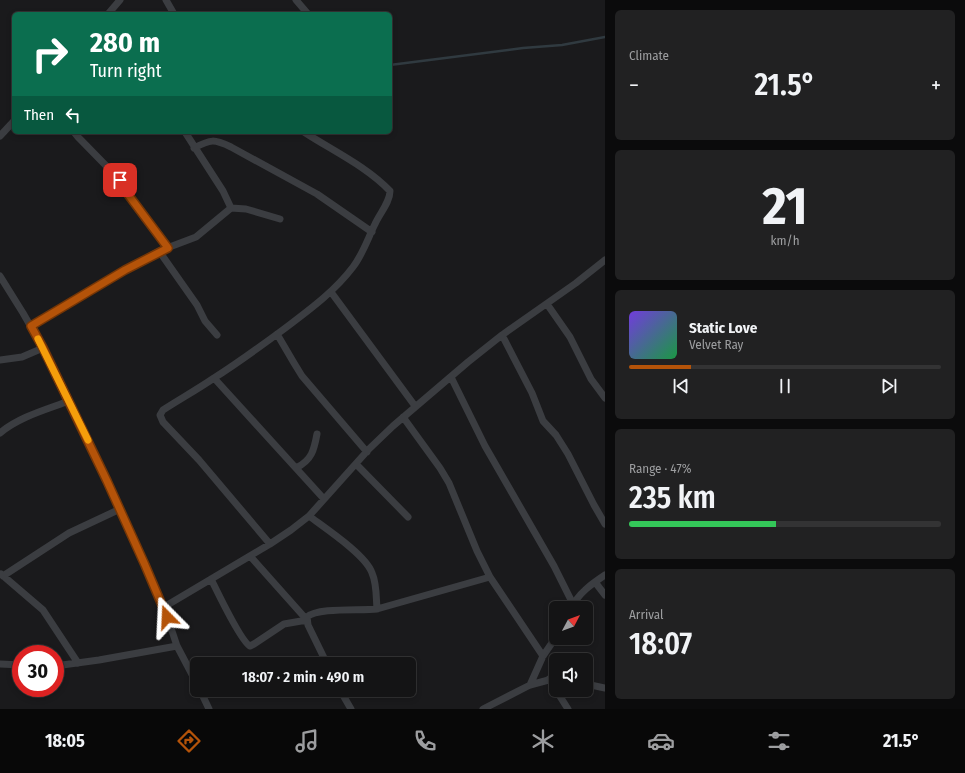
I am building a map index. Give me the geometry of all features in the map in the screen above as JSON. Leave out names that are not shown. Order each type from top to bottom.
[{"type":"street","points":[[110,12],[120,0]]},
{"type":"street","points":[[166,0],[173,12]]},
{"type":"street","points":[[296,0],[306,12]]},
{"type":"street","points":[[0,136],[12,122]]},
{"type":"street","points":[[75,134],[120,180],[127,193],[168,248]]},
{"type":"street","points":[[186,134],[223,191],[231,208]]},
{"type":"street","points":[[270,544],[199,460],[163,422],[160,417],[160,413],[214,378],[277,334],[331,292],[354,266],[363,251],[390,196],[390,191],[342,154],[307,134]]},
{"type":"street","points":[[194,148],[205,142],[217,140],[317,194],[372,232]]},
{"type":"street","points":[[31,326],[102,283],[159,251],[196,237],[231,208],[246,209],[280,219]]},
{"type":"street","points":[[159,251],[197,304],[205,321],[217,335]]},
{"type":"street","points":[[164,607],[270,544],[309,516],[366,452],[415,406],[502,335],[548,304],[604,263]]},
{"type":"street","points":[[0,276],[31,326],[69,401],[164,607],[177,646],[190,671]]},
{"type":"street","points":[[331,292],[415,406]]},
{"type":"street","points":[[548,304],[570,337],[591,379],[605,398]]},
{"type":"street","points":[[277,334],[302,376],[366,452]]},
{"type":"street","points":[[502,335],[532,393],[543,421],[556,435],[568,454],[605,524]]},
{"type":"street","points":[[0,360],[22,357],[43,348]]},
{"type":"street","points":[[451,377],[485,446],[554,566],[570,601]]},
{"type":"street","points":[[214,378],[324,499]]},
{"type":"street","points":[[0,433],[7,427],[20,420],[69,401]]},
{"type":"street","points":[[403,417],[449,483],[477,551],[490,577],[543,656]]},
{"type":"street","points":[[296,468],[306,463],[310,457],[315,446],[317,434]]},
{"type":"street","points":[[356,464],[408,517]]},
{"type":"street","points":[[78,663],[43,610],[2,575],[69,533],[120,509]]},
{"type":"street","points":[[309,516],[365,560],[375,580],[377,610]]},
{"type":"street","points":[[250,556],[307,620],[324,657]]},
{"type":"street","points":[[575,601],[595,582],[605,575]]},
{"type":"street","points":[[307,620],[307,617],[317,612],[377,610],[490,577]]},
{"type":"street","points":[[211,579],[247,645],[250,646],[254,644],[284,624],[307,620]]},
{"type":"street","points":[[595,582],[605,595]]},
{"type":"street","points":[[530,685],[543,656],[551,645]]},
{"type":"street","points":[[64,665],[177,646]]},
{"type":"street","points":[[0,664],[12,665]]},
{"type":"street","points":[[483,709],[530,685],[549,680]]},
{"type":"street","points":[[593,685],[605,688]]},
{"type":"street","points":[[203,697],[209,709]]},
{"type":"street","points":[[344,697],[351,709]]},
{"type":"street","points":[[562,697],[568,709]]},
{"type":"waterway","points":[[392,65],[523,48],[562,45],[605,37]]},
{"type":"slow traffic","points":[[38,339],[88,440]]},
{"type":"route","points":[[120,180],[127,193],[168,248],[159,251],[102,283],[31,326],[107,481],[164,607],[167,617]]}]
